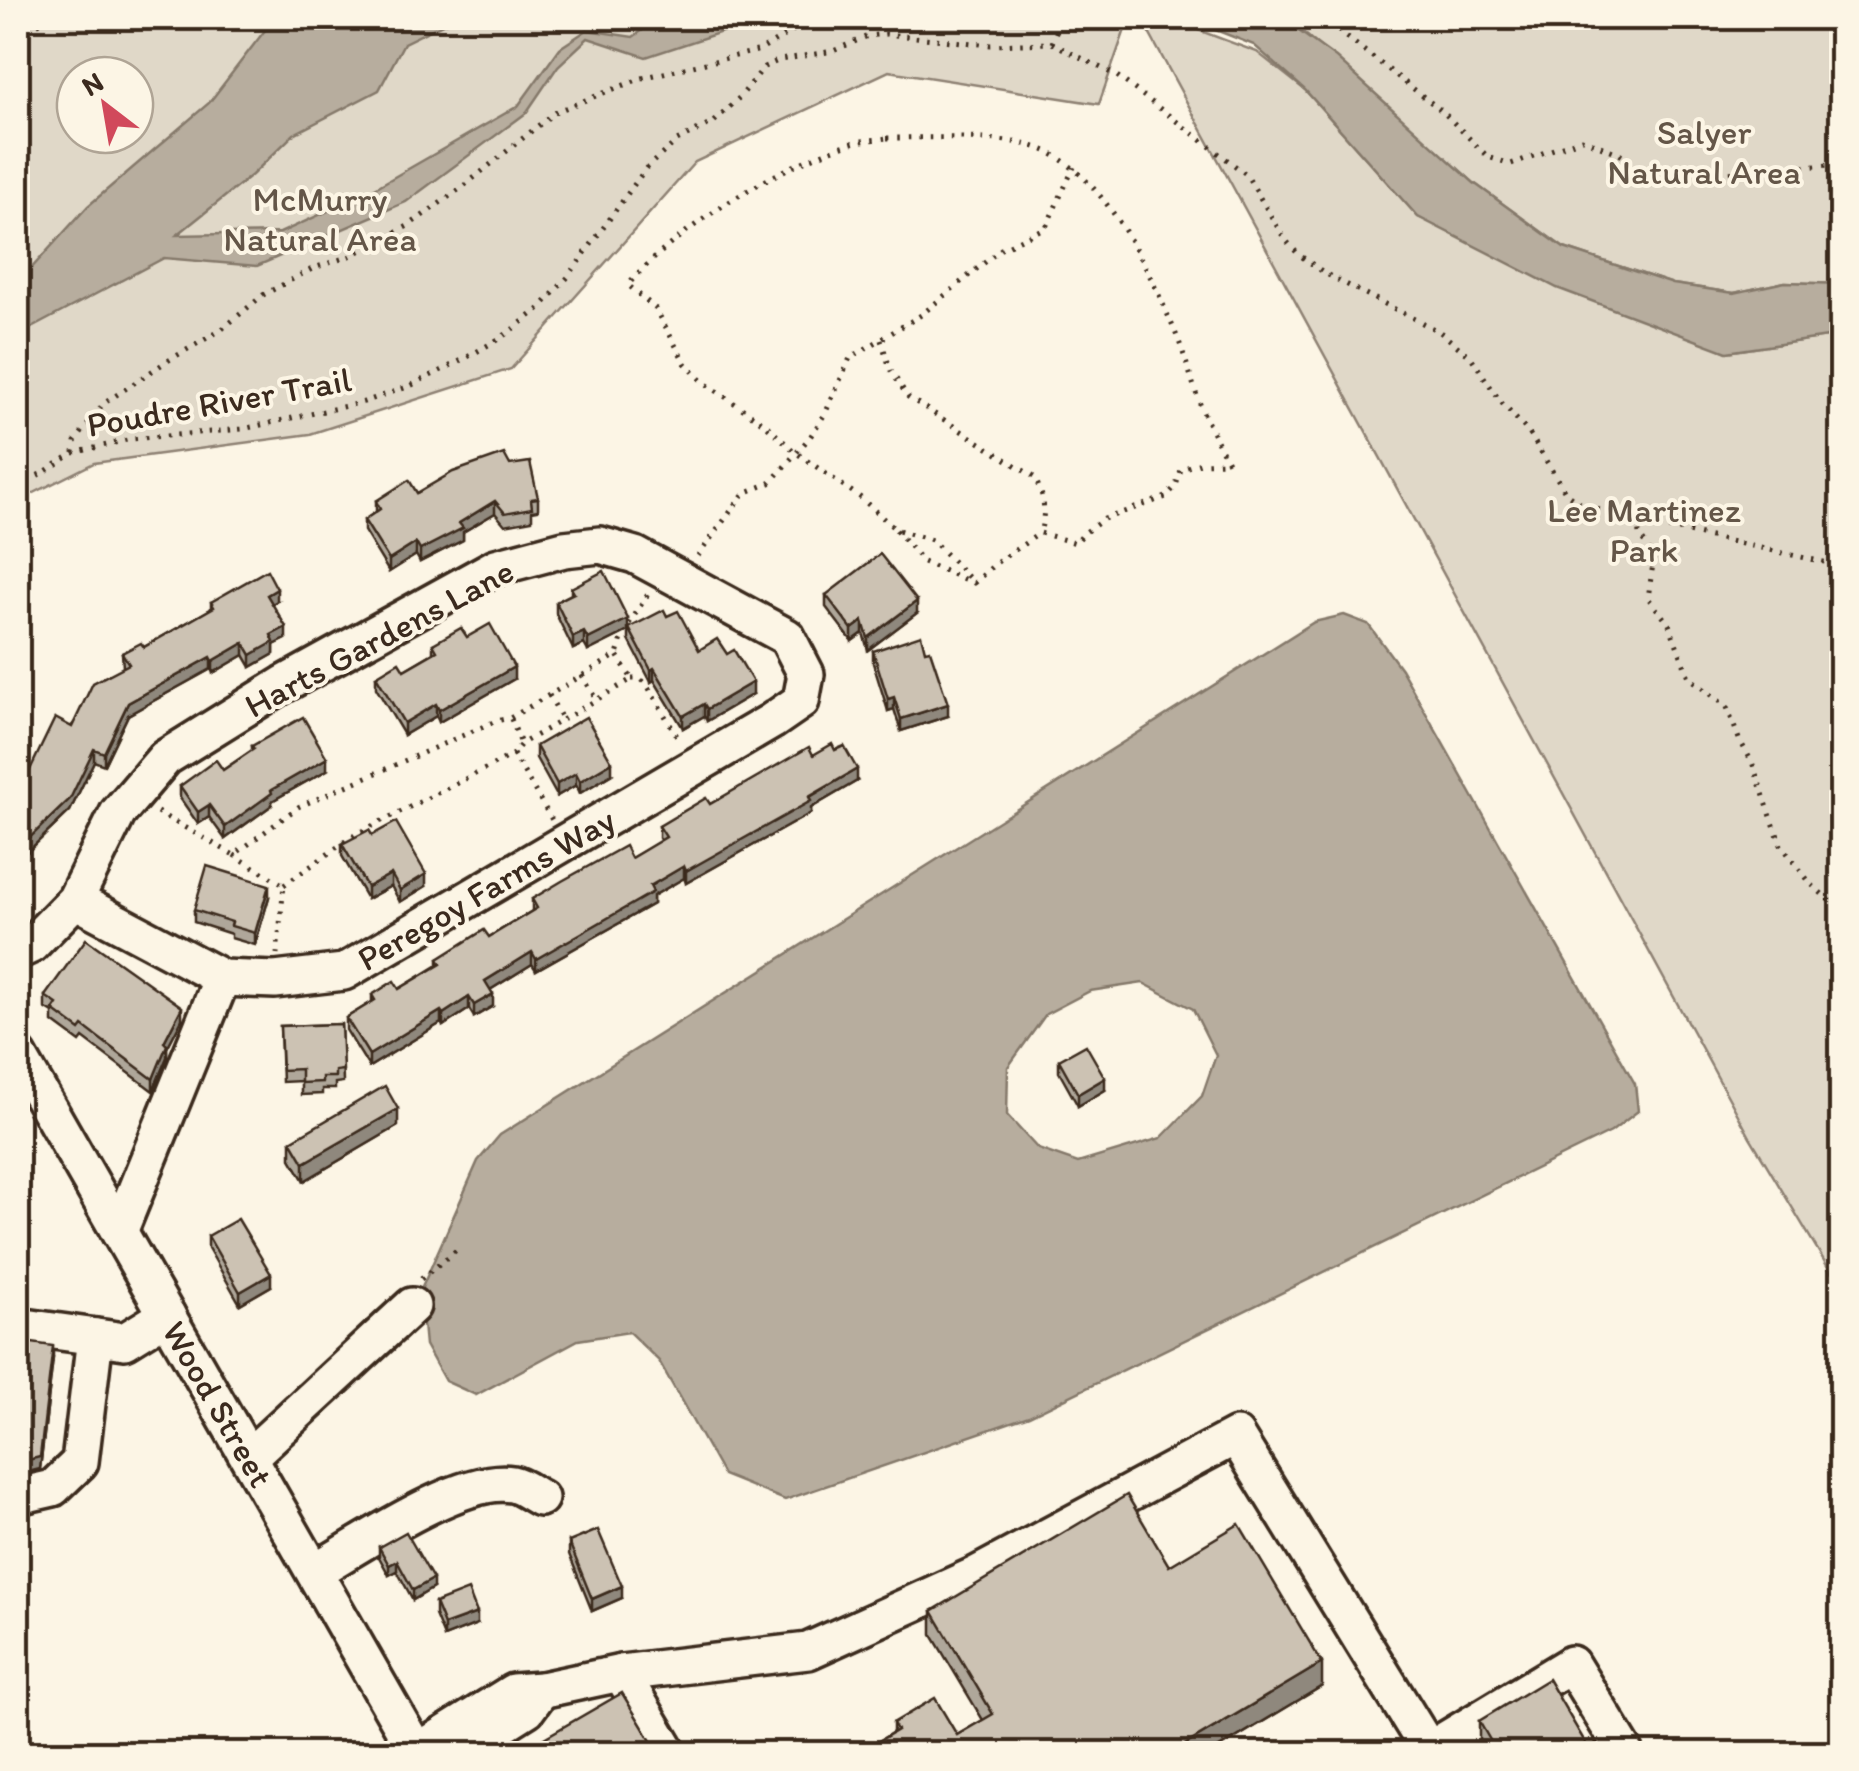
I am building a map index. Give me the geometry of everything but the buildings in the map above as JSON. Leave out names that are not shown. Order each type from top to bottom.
[{"type":"street","name":"Harts Gardens Lane","points":[[18,951],[31,945],[74,900],[118,812],[165,758],[284,684],[496,567],[600,545],[634,555],[787,637],[806,674]]},
{"type":"street","name":"Peregoy Farms Way","points":[[74,900],[222,978],[276,980],[344,972],[772,720],[800,700],[806,674]]},
{"type":"street","points":[[119,1232],[222,978]]},
{"type":"street","name":"Wood Street","points":[[18,1054],[416,1752]]},
{"type":"street","points":[[249,1457],[412,1306]]},
{"type":"street","points":[[18,1325],[126,1341],[167,1315]]},
{"type":"street","points":[[18,1496],[53,1488],[80,1462],[95,1337]]},
{"type":"street","points":[[416,1752],[514,1692],[621,1673],[808,1651],[976,1575],[1236,1436],[1427,1752],[1571,1664],[1626,1754]]},
{"type":"street","points":[[315,1572],[410,1516],[485,1484],[515,1484],[540,1498]]},
{"type":"street","points":[[621,1673],[668,1754]]},
{"type":"street","points":[[454,1754],[527,1709],[541,1690]]},
{"type":"path","points":[[18,32],[55,18]]},
{"type":"path","points":[[74,454],[75,442],[103,404],[221,330],[263,295],[408,226],[554,112],[642,78],[761,50],[813,18]]},
{"type":"path","points":[[975,18],[1060,20],[1052,44]]},
{"type":"path","points":[[1322,18],[1442,111],[1488,156],[1511,164],[1582,139],[1616,152],[1648,172],[1688,176],[1842,164]]},
{"type":"path","name":"Poudre River Trail","points":[[18,483],[74,454],[130,439],[243,429],[364,402],[410,386],[464,359],[538,310],[568,278],[646,168],[678,141],[714,122],[764,67],[886,34],[991,46],[1052,44],[1116,76],[1246,174],[1284,238],[1298,254],[1326,274],[1440,332],[1471,358],[1500,401],[1529,433],[1566,494],[1583,505],[1638,521],[1842,566]]},
{"type":"path","points":[[974,584],[923,562],[896,529],[861,498],[702,382],[685,364],[656,309],[628,284],[712,214],[807,161],[851,142],[932,138],[996,142],[1033,146],[1074,166],[1095,186],[1151,280],[1177,336],[1204,414],[1228,462],[1200,462],[1181,469],[1176,486],[1166,497],[1104,519],[1084,532],[1076,543],[1040,533]]},
{"type":"path","points":[[696,558],[744,493],[770,483],[826,414],[850,358],[921,315],[1000,248],[1046,227],[1074,166]]},
{"type":"path","points":[[880,339],[891,371],[908,397],[1034,477],[1044,494],[1045,515],[1040,533],[996,563],[974,584]]},
{"type":"path","points":[[1638,521],[1638,536],[1654,558],[1648,598],[1669,624],[1689,677],[1727,707],[1782,845],[1842,917]]},
{"type":"path","points":[[896,529],[932,540],[974,584]]},
{"type":"path","points":[[234,855],[298,808],[496,720],[510,718],[617,655],[624,632],[648,594]]},
{"type":"path","points":[[617,655],[632,679]]},
{"type":"path","points":[[582,676],[596,700]]},
{"type":"path","points":[[276,962],[284,885],[356,834],[513,754],[521,744],[632,679],[641,679],[648,686],[684,748]]},
{"type":"path","points":[[549,695],[562,720]]},
{"type":"path","points":[[510,718],[521,744]]},
{"type":"path","points":[[513,754],[554,824]]},
{"type":"path","points":[[157,812],[284,885]]},
{"type":"green space","name":"McMurry Natural Area","points":[[18,18],[1129,18],[1099,104],[889,71],[695,162],[511,369],[310,434],[94,463],[18,501]]},
{"type":"green space","name":"Lee Martinez Park","points":[[1141,18],[1166,18],[1257,52],[1305,90],[1418,217],[1727,352],[1841,335],[1841,1289],[1750,1137]]},
{"type":"green space","name":"Salyer Natural Area","points":[[1287,18],[1841,18],[1841,284],[1785,282],[1734,293],[1673,284],[1564,248],[1474,183]]},
{"type":"shaded area","points":[[287,18],[455,18],[404,43],[379,90],[294,134],[252,175],[177,235],[280,233],[361,196],[518,106],[560,48],[587,30],[633,37],[650,25],[712,18],[764,18],[646,57],[588,38],[558,66],[526,113],[406,202],[257,266],[164,258],[18,335],[18,283],[88,206],[148,155],[155,155],[155,149],[209,103],[269,25]]},
{"type":"shaded area","points":[[1185,18],[1275,18],[1292,26],[1336,58],[1474,183],[1564,248],[1673,284],[1734,293],[1785,282],[1841,284],[1841,335],[1727,352],[1557,288],[1418,217],[1305,90],[1254,45]]},
{"type":"shaded area","points":[[1344,615],[1368,624],[1401,669],[1635,1084],[1638,1111],[1611,1132],[1029,1416],[785,1500],[723,1475],[659,1361],[629,1332],[578,1340],[476,1395],[445,1381],[425,1345],[420,1292],[478,1161],[500,1135],[1314,622]],"holes":[[[1143,983],[1193,1009],[1216,1055],[1202,1096],[1161,1138],[1078,1163],[1038,1149],[1007,1115],[1008,1067],[1046,1014],[1090,991]]]}]
